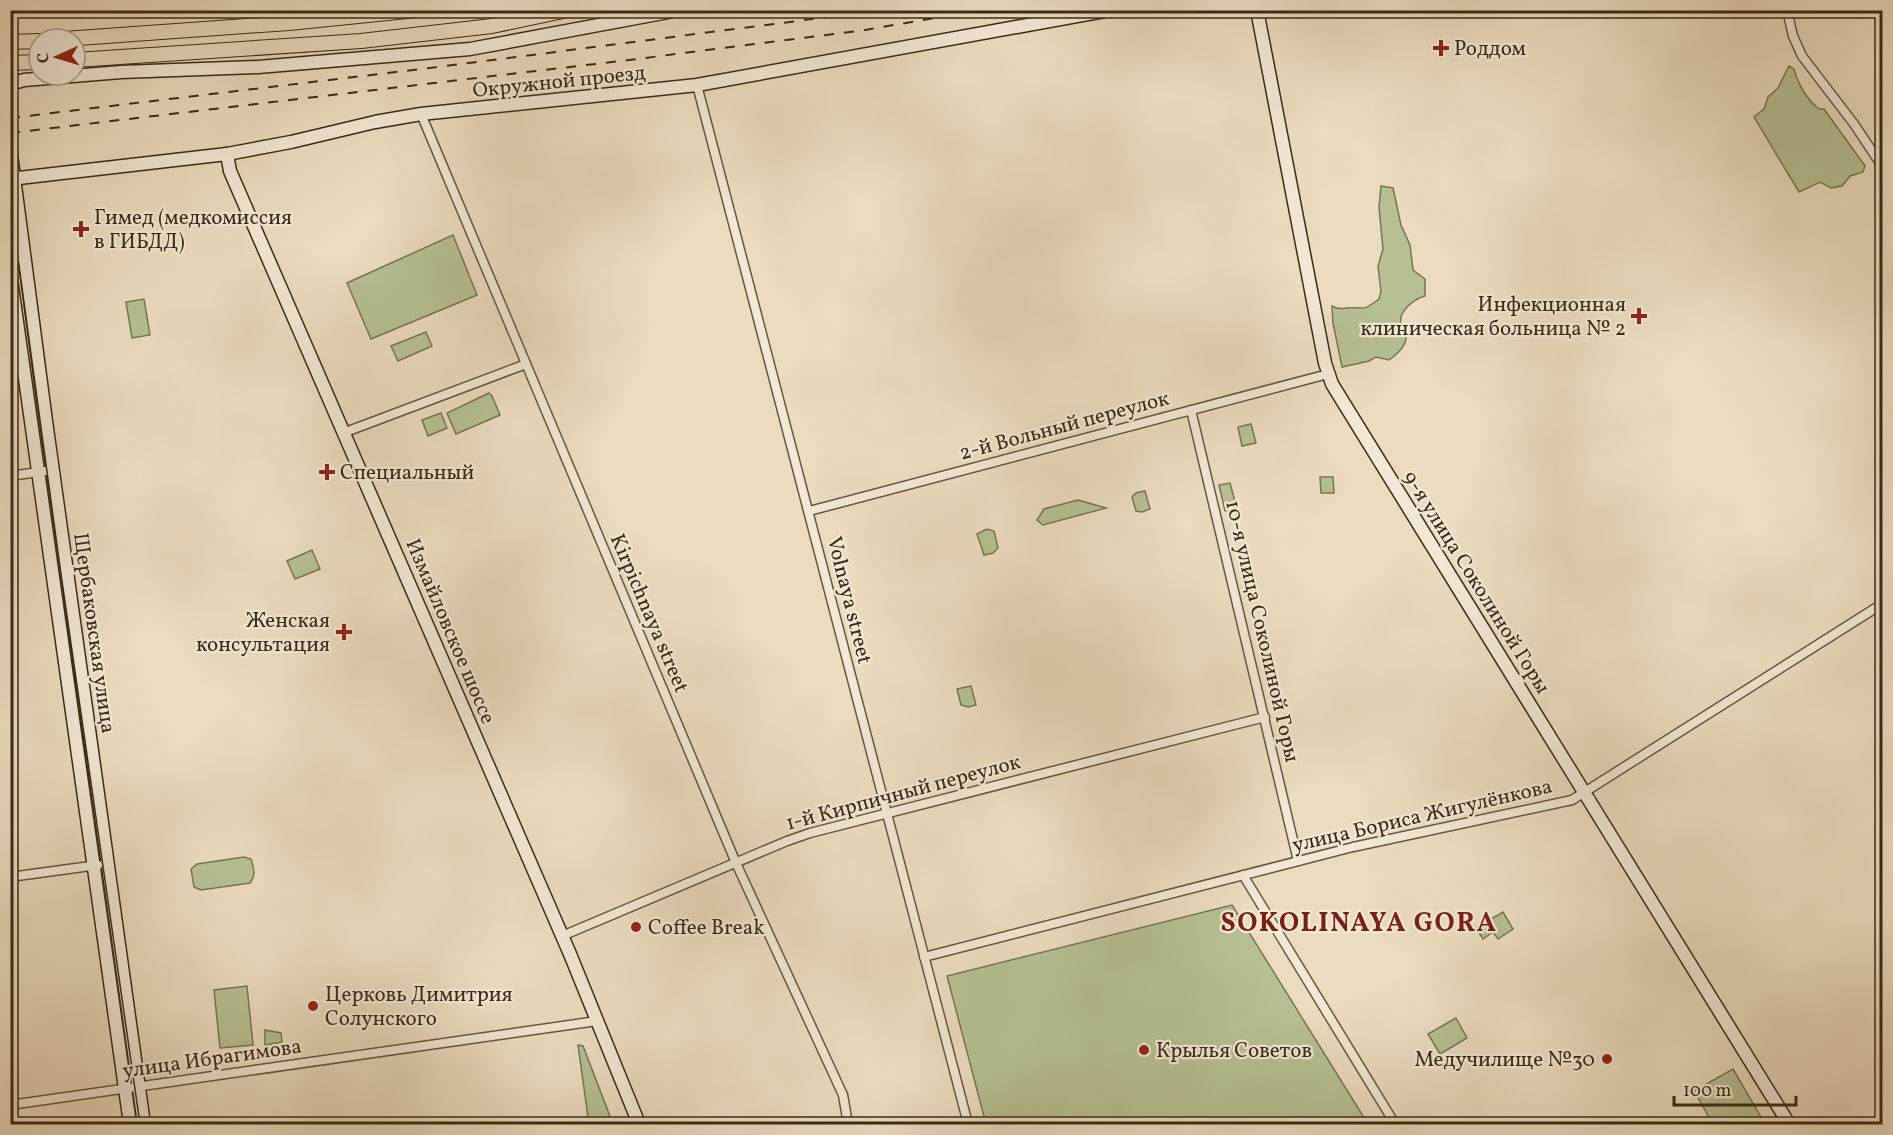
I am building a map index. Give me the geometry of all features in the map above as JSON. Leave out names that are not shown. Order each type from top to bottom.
[{"type":"main road","points":[[87,37],[289,23],[417,10]]},
{"type":"main road","points":[[87,59],[361,41],[492,26],[568,10]]},
{"type":"main road","points":[[10,86],[24,80],[121,72],[258,67],[470,49],[679,10]]},
{"type":"main road","name":"Окружной проезд","points":[[12,179],[227,154],[421,114],[697,86],[1110,10]]},
{"type":"main road","name":"9-я улица Соколиной Горы","points":[[1257,10],[1328,374],[1337,394],[1789,1125]]},
{"type":"main road","points":[[10,42],[27,41]]},
{"type":"main road","points":[[10,63],[27,62]]},
{"type":"main road","name":"Щербаковская улица","points":[[10,147],[12,179],[144,1125]]},
{"type":"main road","name":"Измайловское шоссе","points":[[227,154],[230,171],[562,936],[639,1125]]},
{"type":"main road","name":"Щербаковская улица","points":[[10,272],[130,1125]]},
{"type":"main road","points":[[1876,1125],[1882,1120]]},
{"type":"street","points":[[1786,10],[1793,36],[1802,56],[1854,124],[1882,166]]},
{"type":"street","name":"Volnaya street","points":[[697,86],[968,1125]]},
{"type":"street","name":"Kirpichnaya street","points":[[421,114],[736,863],[843,1095],[848,1125]]},
{"type":"street","points":[[343,433],[526,364]]},
{"type":"street","name":"2-й Вольный переулок","points":[[809,511],[1328,374]]},
{"type":"street","name":"10-я улица Соколиной Горы","points":[[1191,410],[1298,861]]},
{"type":"street","points":[[10,476],[53,470]]},
{"type":"street","name":"улица Бориса Жигулёнкова","points":[[924,957],[1353,847],[1572,800],[1882,604]]},
{"type":"street","name":"1-й Кирпичный переулок","points":[[562,936],[810,833],[1265,717]]},
{"type":"street","points":[[10,877],[108,863]]},
{"type":"street","points":[[1243,875],[1395,1125]]},
{"type":"street","name":"улица Ибрагимова","points":[[10,1105],[597,1021]]},
{"type":"green space","points":[[1789,66],[1794,69],[1807,96],[1819,109],[1824,109],[1865,166],[1863,172],[1850,176],[1842,186],[1831,188],[1820,182],[1799,192],[1754,117],[1764,109],[1768,97],[1778,88]]},
{"type":"green space","points":[[1381,186],[1393,188],[1401,225],[1410,245],[1413,270],[1425,279],[1425,296],[1404,310],[1401,324],[1406,341],[1395,356],[1389,360],[1376,357],[1369,361],[1342,367],[1332,306],[1364,308],[1379,299],[1381,291],[1378,266],[1383,249],[1379,207]]},
{"type":"green space","points":[[453,235],[477,295],[371,339],[347,283]]},
{"type":"green space","points":[[144,299],[150,335],[132,338],[126,302]]},
{"type":"green space","points":[[426,332],[432,346],[398,361],[391,346]]},
{"type":"green space","points":[[489,393],[500,415],[456,434],[447,413]]},
{"type":"green space","points":[[441,413],[447,428],[428,436],[422,420]]},
{"type":"green space","points":[[1251,424],[1256,443],[1242,446],[1238,427]]},
{"type":"green space","points":[[1320,477],[1333,477],[1334,493],[1321,493]]},
{"type":"green space","points":[[1230,483],[1237,509],[1225,511],[1219,485]]},
{"type":"green space","points":[[1145,491],[1150,509],[1142,512],[1136,511],[1132,497],[1136,493]]},
{"type":"green space","points":[[1078,500],[1106,508],[1043,525],[1037,520],[1044,509]]},
{"type":"green space","points":[[987,529],[994,531],[998,548],[993,553],[984,555],[977,534]]},
{"type":"green space","points":[[312,550],[320,569],[295,579],[287,561]]},
{"type":"green space","points":[[971,686],[976,705],[968,707],[961,705],[957,689]]},
{"type":"green space","points":[[244,857],[251,859],[253,866],[254,875],[250,883],[201,890],[194,887],[191,869],[197,864]]},
{"type":"green space","name":"Крылья Советов","points":[[1232,905],[1368,1124],[986,1124],[947,976]]},
{"type":"green space","points":[[1503,912],[1513,929],[1498,939],[1493,932],[1483,939],[1476,928]]},
{"type":"green space","points":[[247,986],[253,1045],[220,1048],[214,990]]},
{"type":"green space","points":[[1456,1018],[1467,1038],[1440,1054],[1428,1034]]},
{"type":"green space","points":[[265,1030],[281,1033],[282,1042],[265,1045]]},
{"type":"green space","points":[[578,1045],[583,1046],[613,1124],[589,1124]]},
{"type":"green space","points":[[1733,1069],[1765,1124],[1713,1124],[1694,1091]]},
{"type":"tram line","points":[[10,200],[140,1124]]},
{"type":"railway","points":[[10,118],[438,67],[883,10]]},
{"type":"railway","points":[[10,133],[629,60],[865,30],[981,10]]},
{"type":"place","name":"Роддом","points":[[1441,48]]},
{"type":"place","name":"Гимед (медкомиссия в ГИБДД)","points":[[81,229]]},
{"type":"place","name":"Инфекционная клиническая больница № 2","points":[[1639,316]]},
{"type":"place","name":"Специальный","points":[[327,472]]},
{"type":"place","name":"Женская консультация","points":[[344,632]]},
{"type":"place","name":"Coffee Break","points":[[636,927]]},
{"type":"place","name":"Церковь Димитрия Солунского","points":[[313,1006]]},
{"type":"place","name":"Крылья Советов","points":[[1144,1050]]},
{"type":"place","name":"Медучилище №30","points":[[1607,1059]]},
{"type":"district","name":"SOKOLINAYA GORA","points":[[1359,922]]}]
